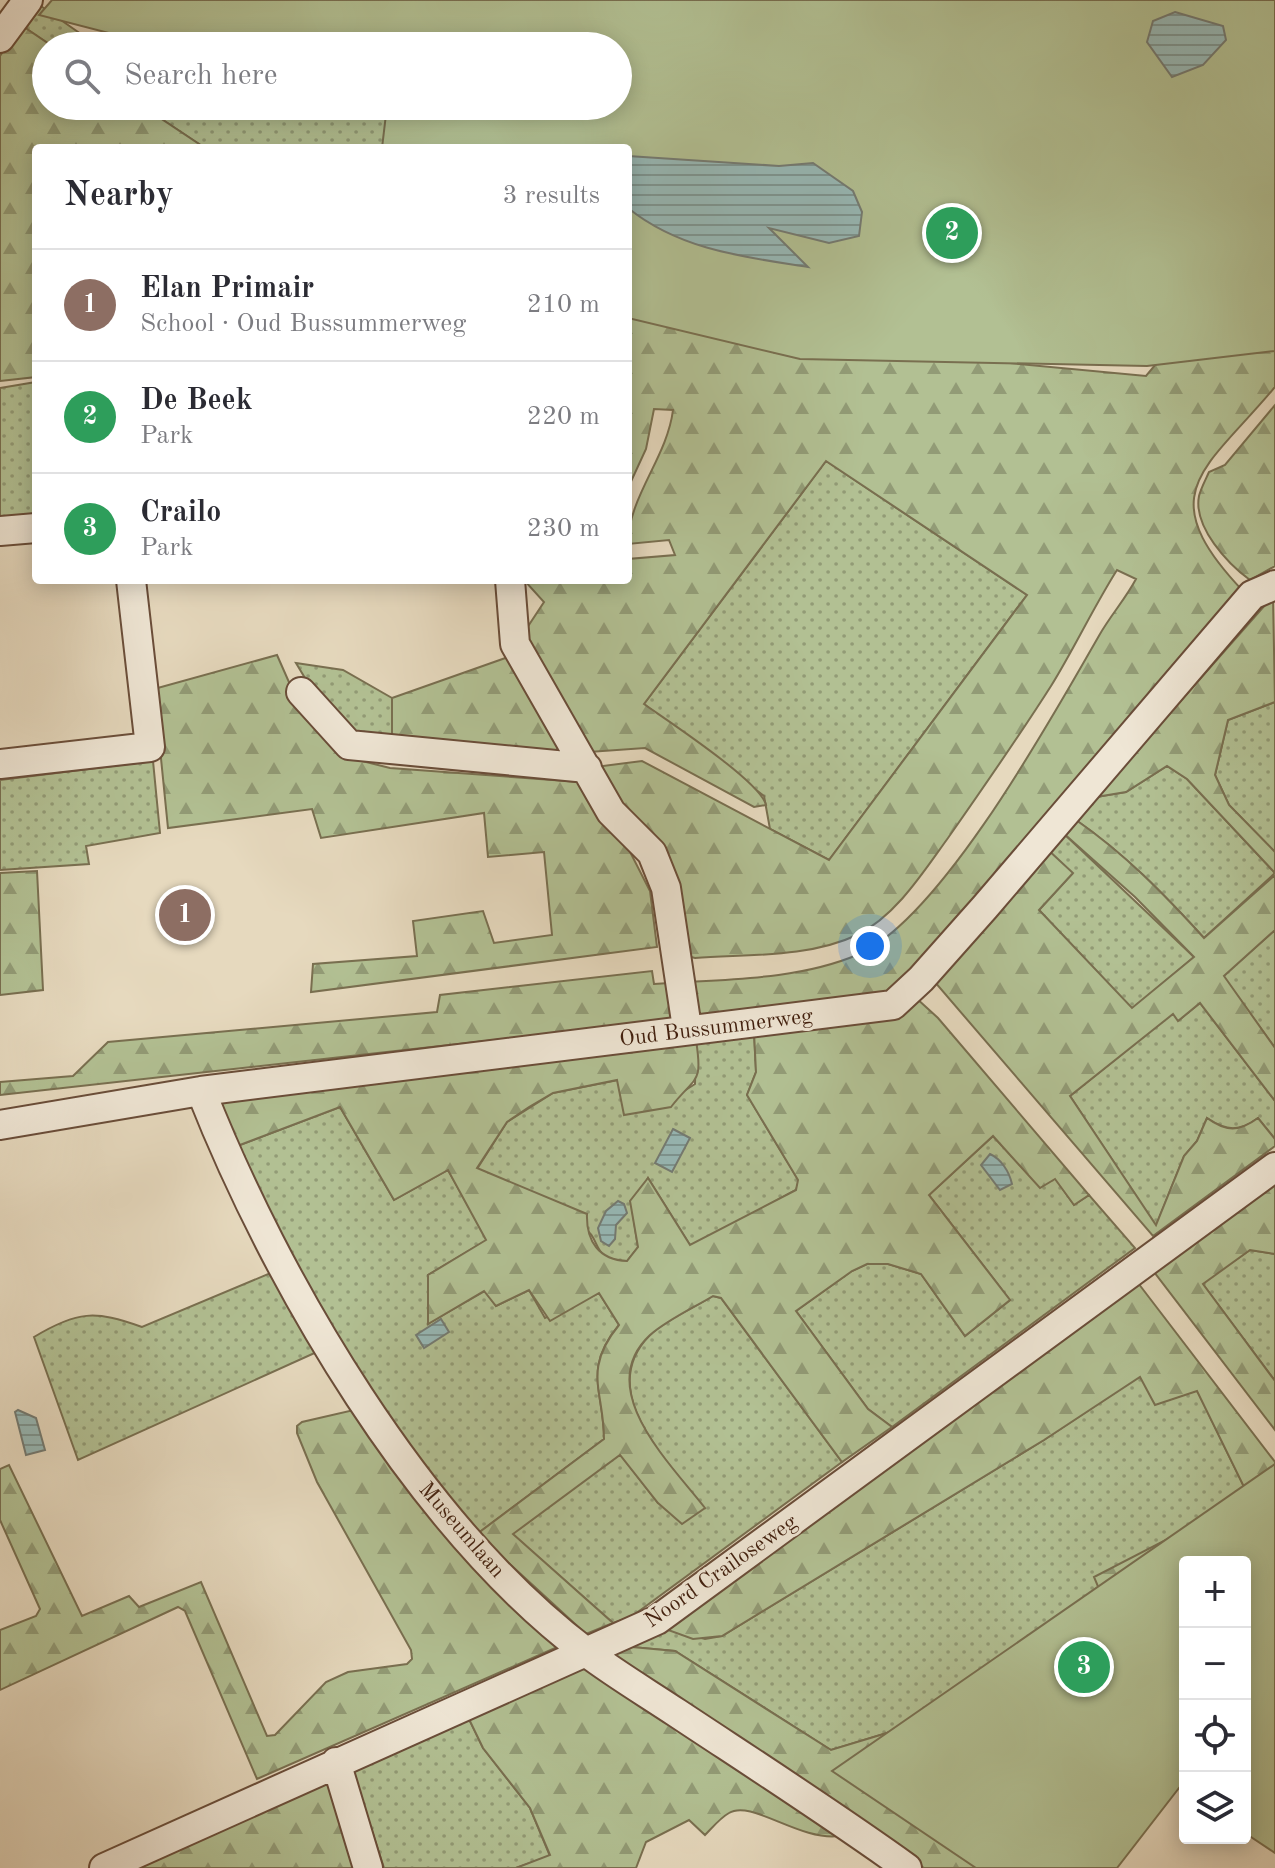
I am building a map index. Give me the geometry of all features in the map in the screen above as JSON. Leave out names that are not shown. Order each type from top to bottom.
[{"type":"street","points":[[0,38],[28,0]]},
{"type":"street","points":[[0,531],[32,528]]},
{"type":"street","points":[[0,764],[150,747],[131,584]]},
{"type":"street","points":[[510,584],[515,644],[611,812],[652,853],[666,888],[687,1028]]},
{"type":"street","name":"Oud Bussummerweg","points":[[0,1125],[201,1091],[501,1056],[687,1028],[893,1005],[921,979],[1264,590]]},
{"type":"street","points":[[301,692],[349,745],[587,768]]},
{"type":"street","name":"Museumlaan","points":[[201,1091],[216,1129],[309,1317],[382,1429],[472,1547],[586,1652],[907,1868]]},
{"type":"street","name":"Noord Crailoseweg","points":[[104,1868],[657,1620],[1275,1167]]},
{"type":"street","points":[[336,1762],[368,1868]]},
{"type":"green space","points":[[52,0],[1275,0],[1275,351],[1147,366],[800,359],[632,319],[632,144],[382,144],[385,120],[632,120],[632,32],[105,32],[39,15]]},
{"type":"green space","points":[[38,4],[78,32],[32,32],[21,25]]},
{"type":"green space","points":[[21,25],[32,32],[32,120],[163,120],[199,144],[32,144],[32,377],[0,381],[0,56]]},
{"type":"green space","points":[[163,120],[393,120],[392,144],[199,144]]},
{"type":"green space","points":[[632,263],[757,339],[1146,376],[1191,322],[1275,311],[1275,387],[1210,462],[1198,483],[1194,505],[1199,529],[1215,557],[1243,591],[890,996],[0,1095],[0,1082],[73,1076],[108,1042],[437,1012],[440,995],[652,971],[654,984],[809,970],[857,955],[889,935],[924,902],[958,860],[1025,762],[1136,579],[1117,570],[1059,672],[1013,744],[919,878],[897,905],[871,927],[838,942],[798,951],[695,958],[683,955],[619,808],[595,767],[642,761],[829,860],[1027,595],[826,461],[644,704],[732,767],[766,805],[754,807],[645,748],[589,752],[521,637],[544,602],[528,584],[632,584],[632,559],[675,555],[669,540],[632,544],[634,510],[663,445],[673,410],[654,409],[646,449],[632,479]]},
{"type":"green space","points":[[32,383],[32,524],[0,524],[0,388]]},
{"type":"green space","points":[[1275,405],[1275,566],[1250,580],[1214,544],[1201,520],[1199,496],[1209,472],[1225,465]]},
{"type":"green space","points":[[826,461],[1027,595],[829,860],[770,829],[764,796],[644,704]]},
{"type":"green space","points":[[1273,596],[1275,702],[1228,720],[1215,775],[1229,805],[1275,852],[1275,873],[1187,779],[1167,766],[1126,792],[1096,797]]},
{"type":"green space","points":[[277,655],[303,714],[342,756],[390,768],[580,782],[624,840],[650,891],[657,947],[311,992],[313,964],[417,956],[413,921],[483,911],[494,943],[552,935],[544,852],[488,857],[484,813],[321,838],[312,809],[168,828],[154,689]]},
{"type":"green space","points":[[514,655],[565,755],[392,744],[392,698]]},
{"type":"green space","points":[[296,663],[343,670],[392,698],[392,744],[364,743],[323,708]]},
{"type":"green space","points":[[1275,702],[1275,852],[1229,805],[1215,775],[1228,720]]},
{"type":"green space","points":[[153,761],[160,833],[86,846],[89,864],[0,870],[0,780]]},
{"type":"green space","points":[[1167,766],[1187,779],[1275,873],[1204,938],[1143,875],[1076,820],[1096,797],[1126,792]]},
{"type":"green space","points":[[1076,820],[1143,875],[1204,938],[1275,875],[1275,930],[1224,976],[1275,1048],[1275,1101],[1200,1003],[1178,1021],[1173,1014],[1070,1096],[1156,1225],[1184,1156],[1197,1141],[1207,1118],[1226,1128],[1239,1128],[1258,1118],[1275,1139],[1275,1146],[1153,1236],[934,981],[1046,848],[1073,873],[1039,910],[1132,1008],[1194,957],[1135,897],[1061,831]]},
{"type":"green space","points":[[1061,831],[1194,957],[1132,1009],[1039,910],[1072,874],[1046,848]]},
{"type":"green space","points":[[37,871],[43,990],[0,995],[0,873]]},
{"type":"green space","points":[[1275,930],[1275,1048],[1223,976]]},
{"type":"green space","points":[[915,997],[938,1018],[1089,1195],[1074,1205],[1055,1179],[1040,1188],[993,1136],[929,1195],[1010,1300],[965,1336],[921,1274],[888,1264],[867,1264],[852,1271],[796,1311],[868,1409],[892,1427],[842,1462],[721,1298],[713,1296],[650,1335],[634,1356],[629,1379],[633,1402],[657,1448],[705,1508],[682,1524],[658,1503],[620,1455],[513,1534],[613,1623],[586,1634],[477,1534],[604,1439],[598,1368],[601,1355],[619,1325],[599,1293],[550,1321],[529,1290],[496,1306],[484,1291],[428,1324],[428,1275],[486,1240],[448,1170],[394,1200],[340,1107],[232,1148],[210,1102],[696,1040],[698,1073],[671,1107],[624,1115],[617,1080],[553,1093],[507,1122],[477,1168],[587,1214],[589,1233],[596,1247],[609,1257],[627,1261],[638,1247],[630,1201],[648,1178],[690,1245],[796,1190],[798,1180],[747,1095],[756,1072],[754,1032]]},
{"type":"green space","points":[[1200,1003],[1275,1101],[1275,1139],[1258,1118],[1245,1126],[1233,1128],[1207,1118],[1197,1141],[1184,1156],[1156,1226],[1070,1096],[1173,1013],[1179,1020]]},
{"type":"green space","points":[[754,1032],[756,1072],[747,1095],[799,1181],[796,1190],[696,1244],[690,1245],[648,1178],[632,1209],[638,1247],[627,1261],[607,1258],[582,1226],[477,1169],[507,1122],[553,1093],[618,1080],[684,1091],[695,1084],[696,1040]]},
{"type":"green space","points":[[340,1107],[394,1200],[448,1170],[487,1240],[428,1275],[429,1323],[485,1291],[496,1306],[529,1290],[545,1318],[599,1293],[619,1325],[601,1355],[598,1368],[604,1439],[477,1534],[427,1478],[341,1348],[232,1148]]},
{"type":"green space","points":[[993,1136],[1040,1187],[1055,1178],[1074,1205],[1089,1195],[1135,1248],[892,1427],[868,1409],[796,1311],[852,1271],[867,1264],[888,1264],[921,1274],[965,1336],[1010,1300],[929,1195]]},
{"type":"green space","points":[[1275,1180],[1275,1254],[1250,1250],[1203,1284],[1275,1381],[1275,1430],[1151,1268]]},
{"type":"green space","points":[[1250,1250],[1275,1254],[1275,1381],[1202,1283]]},
{"type":"green space","points":[[273,1272],[319,1351],[78,1460],[34,1337],[62,1322],[86,1316],[111,1318],[142,1327]]},
{"type":"green space","points":[[1135,1279],[1275,1462],[1275,1787],[1251,1607],[1251,1556],[1179,1556],[1179,1620],[1163,1773],[1095,1868],[924,1868],[611,1655],[621,1646],[675,1651],[831,1750],[910,1726],[1105,1603],[1094,1577],[1249,1497],[1197,1391],[1155,1405],[1140,1377],[1044,1440],[722,1636],[693,1639],[657,1626]]},
{"type":"green space","points":[[713,1296],[721,1298],[842,1462],[631,1617],[613,1623],[512,1534],[620,1454],[658,1503],[704,1508],[657,1449],[643,1426],[633,1404],[630,1381],[634,1358],[649,1336],[671,1319]]},
{"type":"green space","points":[[1140,1376],[1197,1390],[1249,1497],[1105,1603],[910,1726],[831,1750],[675,1651],[621,1646],[657,1626],[705,1639],[722,1636],[1044,1440]]},
{"type":"green space","points":[[358,1409],[562,1645],[257,1779],[185,1611],[178,1607],[0,1690],[0,1630],[36,1616],[40,1609],[0,1520],[0,1469],[9,1465],[82,1616],[129,1596],[139,1607],[201,1582],[267,1736],[275,1735],[326,1682],[348,1672],[407,1664],[412,1659],[411,1650],[317,1482],[297,1433],[297,1426],[302,1422]]},
{"type":"green space","points":[[1275,1464],[1275,1853],[1251,1837],[1251,1556],[1179,1556],[1179,1788],[1117,1868],[976,1868],[832,1771]]},
{"type":"green space","points":[[586,1667],[839,1836],[808,1833],[763,1815],[738,1810],[719,1820],[705,1835],[689,1820],[646,1842],[636,1868],[516,1868],[550,1855],[530,1808],[483,1748],[468,1717]]},
{"type":"green space","points":[[468,1717],[483,1748],[530,1808],[550,1856],[516,1868],[384,1868],[353,1772]]},
{"type":"green space","points":[[332,1774],[364,1868],[129,1868]]},
{"type":"water","points":[[1175,12],[1223,26],[1226,40],[1203,65],[1172,77],[1147,42],[1153,21]]},
{"type":"water","points":[[632,156],[779,166],[813,163],[853,191],[862,212],[859,236],[829,243],[769,228],[808,267],[714,250],[669,234],[632,211]]},
{"type":"water","points":[[673,1129],[690,1138],[672,1172],[655,1163]]},
{"type":"water","points":[[990,1154],[1004,1166],[1012,1184],[1000,1190],[981,1165]]},
{"type":"water","points":[[618,1201],[624,1204],[627,1213],[616,1225],[615,1239],[609,1246],[601,1241],[598,1228],[606,1211]]},
{"type":"water","points":[[441,1319],[449,1332],[424,1348],[416,1335]]},
{"type":"water","points":[[18,1410],[36,1418],[45,1450],[26,1455],[15,1412]]},
{"type":"place","name":"De Beek","points":[[952,233]]},
{"type":"place","name":"Elan Primair","points":[[185,915]]},
{"type":"place","name":"Crailo","points":[[1084,1667]]}]
